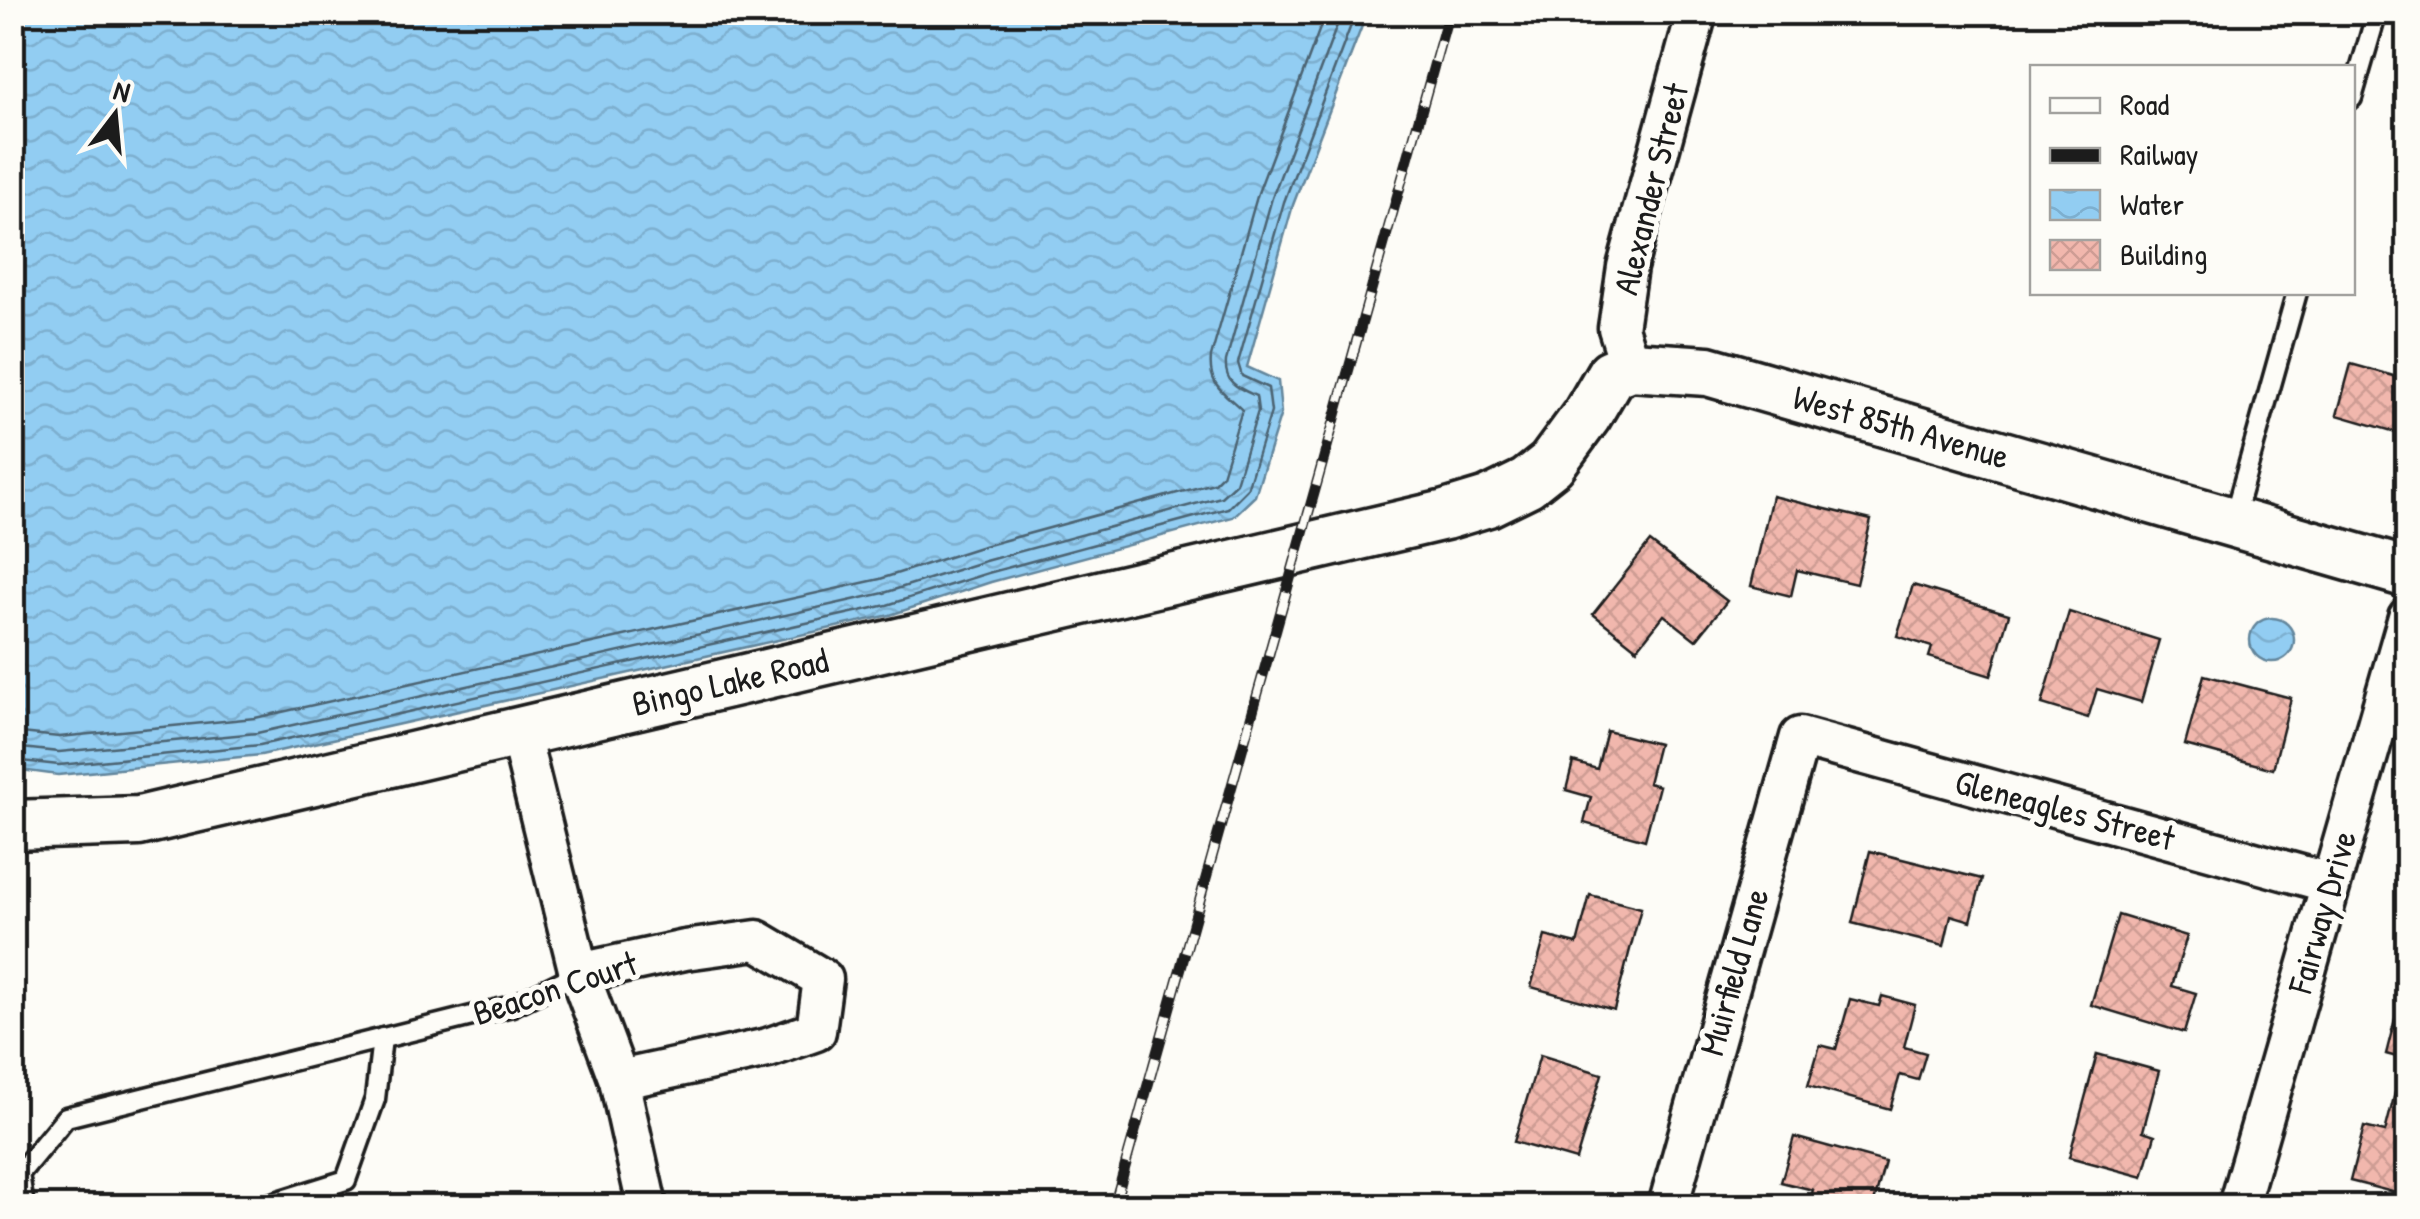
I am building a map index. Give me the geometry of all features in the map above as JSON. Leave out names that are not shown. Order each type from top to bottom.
[{"type":"street","name":"Alexander Street","points":[[1630,366],[1618,328],[1627,267],[1697,12]]},
{"type":"street","name":"Bingo Lake Road","points":[[12,825],[139,820],[1445,515],[1488,502],[1527,482],[1551,464],[1611,374],[1630,366]]},
{"type":"street","name":"West 85th Avenue","points":[[1630,366],[1708,371],[2408,573]]},
{"type":"street","name":"Fairway Drive","points":[[2238,1206],[2408,617]]},
{"type":"street","points":[[519,731],[580,973],[619,1080],[647,1206]]},
{"type":"street","name":"Gleneagles Street","points":[[1800,737],[2330,883]]},
{"type":"street","name":"Muirfield Lane","points":[[1668,1206],[1800,737]]},
{"type":"street","name":"Beacon Court","points":[[580,973],[685,950],[757,940],[823,979],[816,1031],[768,1048],[619,1080]]},
{"type":"lane","points":[[2355,88],[2377,12]]},
{"type":"lane","points":[[2233,520],[2296,295]]},
{"type":"lane","name":"Beacon Court","points":[[24,1206],[19,1174],[66,1116],[512,1006],[580,973]]},
{"type":"lane","points":[[263,1206],[346,1180],[375,1099],[382,1038]]},
{"type":"water","points":[[13,12],[1367,13],[1293,205],[1247,367],[1278,381],[1281,413],[1255,496],[1233,517],[991,582],[890,615],[261,755],[58,775],[13,769]]},
{"type":"water","points":[[2272,618],[2288,624],[2294,640],[2288,656],[2272,662],[2256,656],[2250,640],[2256,624]]},
{"type":"building","points":[[2351,364],[2408,380],[2408,403],[2399,433],[2337,415]]},
{"type":"building","points":[[1772,496],[1871,520],[1856,584],[1797,570],[1791,596],[1751,586]]},
{"type":"building","points":[[1650,542],[1727,601],[1696,640],[1664,615],[1637,649],[1593,614]]},
{"type":"building","points":[[1913,585],[2009,614],[1991,676],[1929,657],[1932,647],[1897,636]]},
{"type":"building","points":[[2069,612],[2159,640],[2141,702],[2097,689],[2088,718],[2042,704]]},
{"type":"building","points":[[2204,675],[2291,698],[2273,769],[2185,745]]},
{"type":"building","points":[[1607,731],[1658,744],[1648,783],[1659,786],[1645,840],[1584,823],[1591,797],[1566,790],[1573,762],[1597,769]]},
{"type":"building","points":[[1870,851],[1982,879],[1971,921],[1951,915],[1944,946],[1852,923]]},
{"type":"building","points":[[1590,895],[1641,908],[1614,1010],[1531,987],[1545,936],[1577,944]]},
{"type":"building","points":[[2118,915],[2187,936],[2172,986],[2196,993],[2184,1033],[2091,1005]]},
{"type":"building","points":[[1882,996],[1915,1005],[1904,1047],[1926,1053],[1918,1080],[1900,1075],[1890,1109],[1808,1086],[1820,1045],[1836,1049],[1850,999],[1879,1006]]},
{"type":"building","points":[[2397,1011],[2408,1014],[2408,1060],[2386,1054]]},
{"type":"building","points":[[2097,1054],[2159,1071],[2143,1131],[2155,1135],[2143,1177],[2069,1157]]},
{"type":"building","points":[[1540,1055],[1602,1074],[1576,1160],[1514,1142]]},
{"type":"building","points":[[2395,1093],[2408,1096],[2408,1196],[2350,1181],[2364,1127],[2385,1132]]},
{"type":"building","points":[[1794,1137],[1885,1162],[1873,1206],[1808,1206],[1813,1190],[1781,1182]]},
{"type":"railway","points":[[1114,1206],[1449,12]]}]
